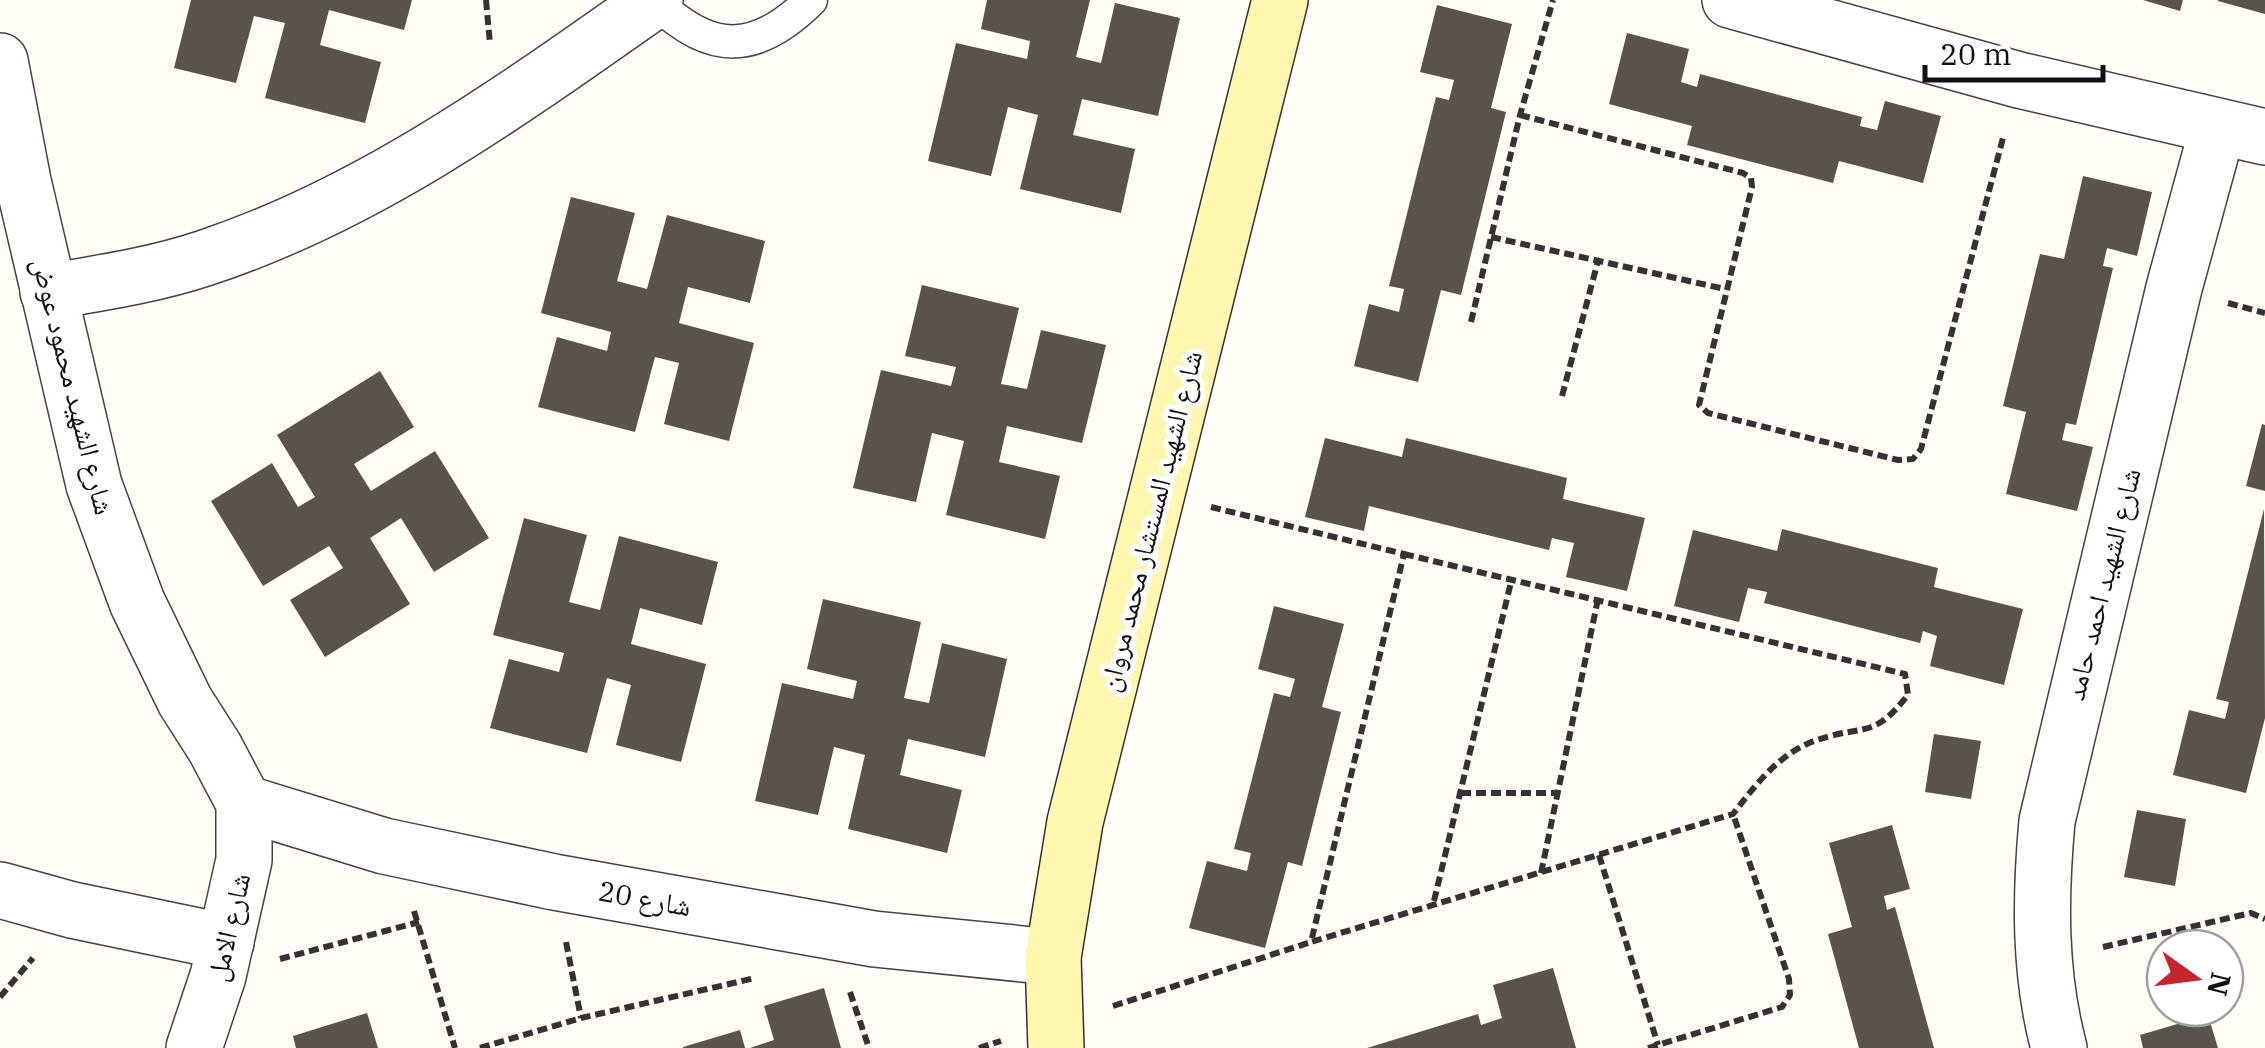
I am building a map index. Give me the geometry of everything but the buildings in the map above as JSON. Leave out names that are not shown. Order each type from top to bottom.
[{"type":"street","points":[[48,292],[127,279],[204,258],[351,196],[497,111],[655,0]]},
{"type":"street","name":"شارع الشهيد المستشار محمد مروان","points":[[1055,1037],[1053,957],[1074,822],[1280,0]]},
{"type":"street","points":[[1730,0],[2018,80],[2241,132]]},
{"type":"street","name":"شارع الشهيد محمود عوض","points":[[0,61],[48,292],[94,485],[138,602],[185,702],[244,803]]},
{"type":"street","name":"شارع الشهيد احمد حامد","points":[[2059,1048],[2043,961],[2040,891],[2047,821],[2174,288],[2241,132]]},
{"type":"street","name":"شارع 20","points":[[244,803],[384,846],[554,882],[874,939],[1053,957]]},
{"type":"street","name":"شارع الامل","points":[[194,1048],[222,959],[244,860],[244,803]]},
{"type":"street","points":[[0,890],[222,959]]},
{"type":"lane","points":[[655,0],[692,32],[708,40],[727,42],[745,42],[779,28],[810,0]]},
{"type":"path","points":[[1471,322],[1520,114],[1553,0]]},
{"type":"path","points":[[1520,114],[1751,178],[1699,405],[1708,413],[1898,460],[1913,459],[1922,449],[2018,80]]},
{"type":"path","points":[[1491,237],[1725,290]]},
{"type":"path","points":[[1562,396],[1598,261]]},
{"type":"path","points":[[1055,1037],[1311,942],[1732,814],[1769,768],[1818,740],[1873,729],[1893,714],[1908,695],[1905,674],[1156,494]]},
{"type":"path","points":[[1311,942],[1404,554]]},
{"type":"path","points":[[1434,902],[1512,578]]},
{"type":"path","points":[[1541,874],[1598,599]]},
{"type":"path","points":[[1461,793],[1556,793]]},
{"type":"path","points":[[1648,1048],[1782,1007],[1790,995],[1789,979],[1732,814]]},
{"type":"path","points":[[384,846],[419,922],[456,1048]]},
{"type":"path","points":[[1599,856],[1658,1045]]},
{"type":"path","points":[[554,882],[580,1018]]},
{"type":"path","points":[[2043,961],[2251,913],[2265,919]]},
{"type":"path","points":[[222,959],[419,922]]},
{"type":"path","points":[[868,1048],[840,960],[874,939]]},
{"type":"path","points":[[480,1048],[580,1018],[766,976]]}]
